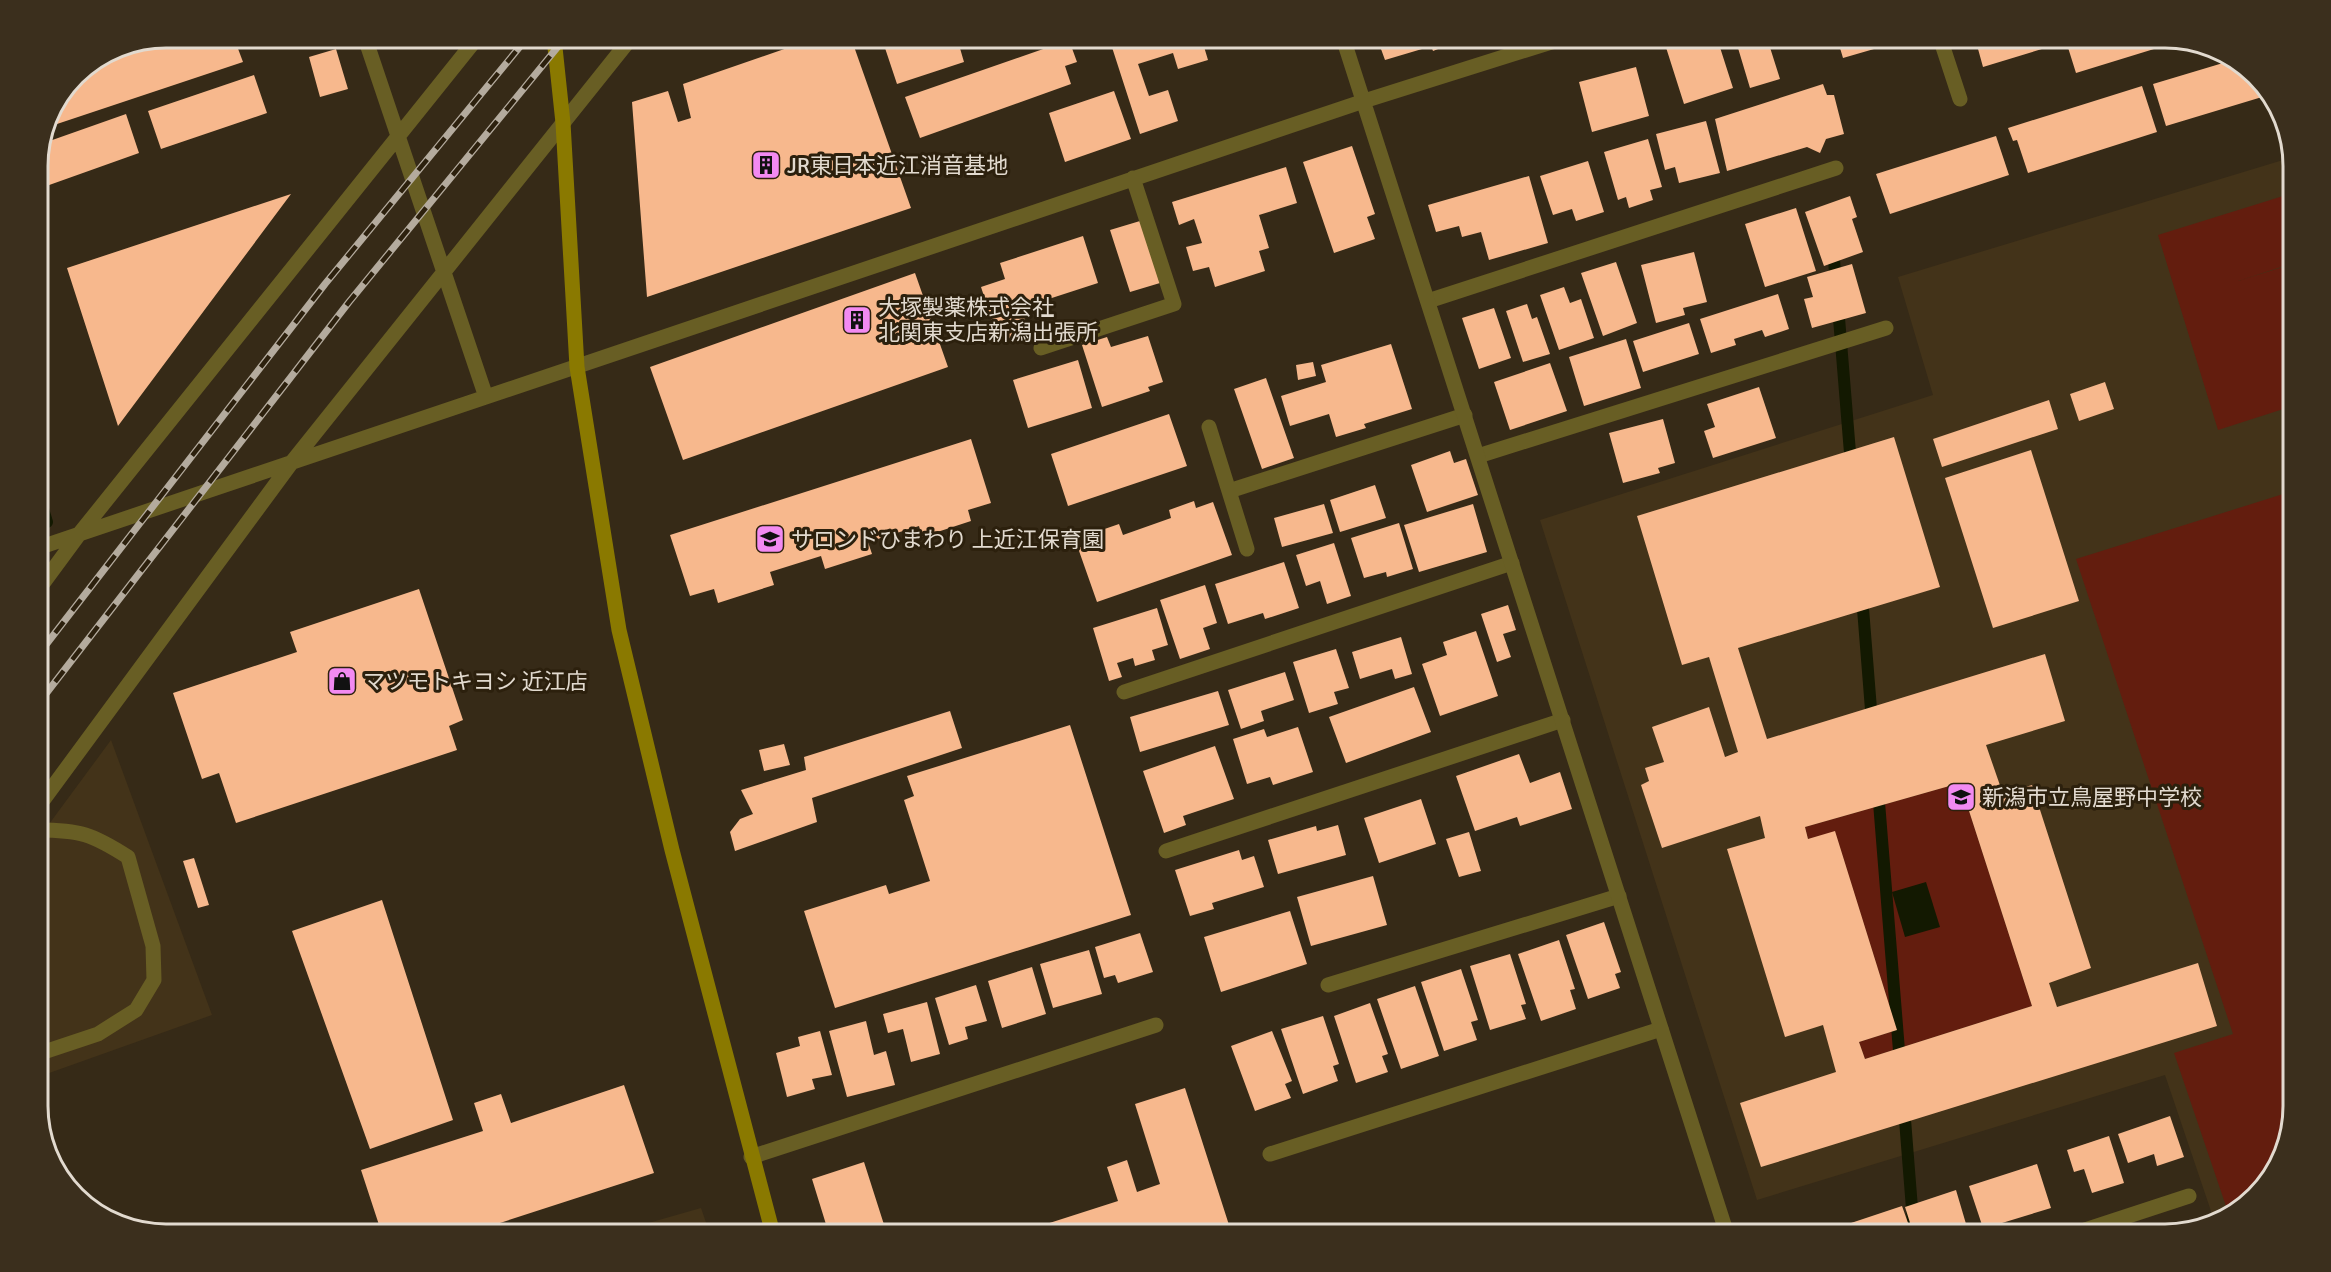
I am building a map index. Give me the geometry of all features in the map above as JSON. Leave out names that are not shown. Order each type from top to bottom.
[{"type":"street","points":[[368,48],[486,396]]},
{"type":"street","points":[[48,570],[469,48]]},
{"type":"street","points":[[555,48],[563,123],[577,367],[619,630],[672,850],[770,1224]]},
{"type":"street","points":[[48,793],[292,462],[623,48]]},
{"type":"street","points":[[1346,48],[1724,1224]]},
{"type":"street","points":[[48,544],[1364,100],[1532,48]]},
{"type":"street","points":[[1943,48],[1960,99]]},
{"type":"street","points":[[1428,301],[1836,168]]},
{"type":"street","points":[[1041,348],[1174,304],[1133,178]]},
{"type":"street","points":[[1478,456],[1886,328]]},
{"type":"street","points":[[1229,491],[1465,415]]},
{"type":"street","points":[[1209,427],[1247,549]]},
{"type":"street","points":[[1124,692],[1512,563]]},
{"type":"street","points":[[1166,851],[1563,720]]},
{"type":"street","points":[[48,830],[70,830],[101,840],[128,857],[153,946],[154,980],[136,1010],[98,1034],[48,1051]]},
{"type":"street","points":[[1328,985],[1619,896]]},
{"type":"street","points":[[751,1157],[1156,1025]]},
{"type":"street","points":[[1270,1154],[1661,1029]]},
{"type":"street","points":[[2104,1224],[2189,1196]]},
{"type":"shaded area","name":"新潟市立鳥屋野中学校","points":[[2283,160],[2282,1122],[2271,1158],[2254,1184],[2231,1204],[2212,1214],[2165,1075],[1757,1200],[1540,520],[1933,395],[1898,277]]},
{"type":"shaded area","points":[[2283,196],[2283,266],[2238,281],[2283,267],[2283,409],[2218,430],[2158,235]]},
{"type":"shaded area","points":[[2283,494],[2282,1122],[2277,1144],[2263,1172],[2243,1195],[2226,1207],[2174,1053],[2233,1034],[2076,559]]},
{"type":"shaded area","points":[[111,740],[212,1015],[48,1073],[48,825]]},
{"type":"shaded area","points":[[1960,783],[2032,1006],[1865,1059],[1859,1042],[1897,1030],[1835,832],[1808,839],[1805,827]]},
{"type":"shaded area","points":[[1926,882],[1940,927],[1905,937],[1892,892]]},
{"type":"shaded area","points":[[701,1208],[707,1224],[645,1224]]},
{"type":"building","points":[[166,48],[238,48],[243,62],[56,124],[72,94],[82,82],[107,64],[128,54]]},
{"type":"building","name":"JR東日本近江消音基地","points":[[787,48],[855,48],[911,208],[647,297],[632,102],[668,91],[678,122],[691,118],[683,84]]},
{"type":"building","points":[[885,48],[960,48],[964,62],[897,84]]},
{"type":"building","points":[[1046,48],[1072,48],[1077,62],[1065,66],[1071,84],[920,138],[905,97]]},
{"type":"building","points":[[1112,48],[1204,48],[1208,60],[1178,69],[1173,53],[1138,64],[1149,96],[1168,90],[1178,121],[1140,134]]},
{"type":"building","points":[[1381,48],[1422,49],[1385,60]]},
{"type":"building","points":[[1666,48],[1720,48],[1733,88],[1684,104]]},
{"type":"building","points":[[1738,48],[1770,48],[1780,79],[1750,88]]},
{"type":"building","points":[[1840,48],[1874,48],[1874,49],[1843,58]]},
{"type":"building","points":[[1978,48],[2045,48],[1983,67]]},
{"type":"building","points":[[2068,48],[2157,48],[2076,73]]},
{"type":"building","points":[[336,49],[348,89],[320,97],[309,57]]},
{"type":"building","points":[[2223,63],[2243,77],[2261,97],[2166,126],[2153,84]]},
{"type":"building","points":[[1636,67],[1649,116],[1592,132],[1579,82]]},
{"type":"building","points":[[254,75],[267,113],[161,149],[148,111]]},
{"type":"building","points":[[1823,84],[1827,95],[1834,95],[1844,134],[1826,139],[1820,153],[1807,147],[1727,171],[1715,119]]},
{"type":"building","points":[[2142,86],[2157,132],[2028,173],[2017,140],[2013,141],[2008,128]]},
{"type":"building","points":[[1114,91],[1131,139],[1065,162],[1049,113]]},
{"type":"building","points":[[126,114],[139,153],[48,185],[51,141]]},
{"type":"building","points":[[1706,121],[1720,173],[1679,183],[1675,167],[1665,170],[1656,134]]},
{"type":"building","points":[[1996,136],[2009,175],[1890,214],[1876,174]]},
{"type":"building","points":[[1648,139],[1662,187],[1650,190],[1653,200],[1629,208],[1626,197],[1618,200],[1604,152]]},
{"type":"building","points":[[1352,146],[1375,214],[1367,217],[1375,239],[1334,253],[1303,162]]},
{"type":"building","points":[[1588,161],[1604,212],[1576,221],[1572,209],[1553,215],[1540,176]]},
{"type":"building","points":[[1286,167],[1297,203],[1259,215],[1269,248],[1259,251],[1265,271],[1215,287],[1209,267],[1193,271],[1186,247],[1202,243],[1194,219],[1179,225],[1172,202]]},
{"type":"building","points":[[1529,176],[1548,243],[1489,260],[1481,232],[1462,237],[1459,226],[1436,232],[1428,205]]},
{"type":"building","points":[[291,194],[118,426],[67,268]]},
{"type":"building","points":[[1850,196],[1857,217],[1852,219],[1863,252],[1824,266],[1805,212]]},
{"type":"building","points":[[1796,208],[1816,271],[1765,287],[1745,224]]},
{"type":"building","points":[[1140,221],[1160,283],[1130,292],[1110,230]]},
{"type":"building","points":[[1083,236],[1098,283],[1021,308],[1029,332],[999,342],[981,287],[1005,279],[1000,263]]},
{"type":"building","points":[[1694,252],[1707,302],[1683,308],[1685,315],[1656,323],[1641,265]]},
{"type":"building","points":[[1616,262],[1637,323],[1603,336],[1581,273]]},
{"type":"building","points":[[1852,264],[1866,313],[1812,328],[1804,299],[1813,297],[1807,277]]},
{"type":"building","name":"大塚製薬株式会社 北関東支店新潟出張所","points":[[915,273],[948,367],[683,460],[650,367]]},
{"type":"building","points":[[1564,287],[1570,303],[1581,299],[1594,338],[1559,350],[1540,295]]},
{"type":"building","points":[[1778,294],[1789,329],[1765,337],[1762,330],[1734,339],[1736,345],[1711,353],[1700,319]]},
{"type":"building","points":[[1527,304],[1532,319],[1537,317],[1550,354],[1523,362],[1506,311]]},
{"type":"building","points":[[1494,308],[1511,358],[1479,369],[1462,318]]},
{"type":"building","points":[[1689,323],[1699,354],[1643,372],[1633,341]]},
{"type":"building","points":[[1148,336],[1163,382],[1148,387],[1150,391],[1102,407],[1082,345],[1107,337],[1111,347]]},
{"type":"building","points":[[1626,339],[1641,388],[1584,406],[1569,357]]},
{"type":"building","points":[[1391,344],[1412,409],[1364,424],[1366,428],[1336,437],[1329,414],[1290,426],[1281,396],[1326,382],[1321,365]]},
{"type":"building","points":[[1078,360],[1092,408],[1028,428],[1013,380]]},
{"type":"building","points":[[1313,362],[1316,376],[1298,380],[1296,365]]},
{"type":"building","points":[[1550,363],[1567,411],[1510,430],[1494,382]]},
{"type":"building","points":[[1266,378],[1294,458],[1262,469],[1234,389]]},
{"type":"building","points":[[2105,382],[2114,409],[2079,421],[2070,394]]},
{"type":"building","points":[[1759,387],[1776,438],[1713,458],[1704,431],[1715,427],[1707,404]]},
{"type":"building","points":[[2049,400],[2058,429],[1942,467],[1933,439]]},
{"type":"building","points":[[1169,414],[1187,466],[1068,506],[1051,454]]},
{"type":"building","points":[[1663,419],[1675,463],[1658,468],[1660,473],[1623,483],[1609,433]]},
{"type":"building","points":[[1894,437],[1940,587],[1738,648],[1767,739],[2045,654],[2065,721],[1986,745],[2003,794],[2032,785],[2091,968],[2049,983],[2057,1007],[2198,963],[2217,1026],[1761,1167],[1740,1103],[1836,1072],[1823,1025],[1785,1037],[1727,849],[1765,838],[1760,816],[1662,848],[1641,785],[1649,781],[1645,768],[1664,762],[1652,727],[1709,707],[1725,757],[1738,752],[1709,657],[1682,665],[1637,516]],"holes":[[[1960,783],[2032,1006],[1865,1059],[1859,1042],[1897,1030],[1835,831],[1808,839],[1805,827]]]},
{"type":"building","points":[[971,439],[991,503],[968,510],[971,521],[922,537],[919,526],[868,542],[872,554],[825,569],[821,556],[770,572],[774,585],[718,603],[714,589],[690,596],[670,535]]},
{"type":"building","points":[[2031,450],[2079,601],[1993,628],[1945,478]]},
{"type":"building","points":[[1450,451],[1454,463],[1466,459],[1478,495],[1427,512],[1411,465]]},
{"type":"building","points":[[1375,485],[1386,518],[1340,532],[1330,500]]},
{"type":"building","points":[[1194,501],[1196,508],[1213,502],[1232,555],[1097,602],[1078,548],[1096,541],[1093,533],[1119,524],[1123,535],[1171,518],[1169,510]]},
{"type":"building","points":[[1324,504],[1333,533],[1282,547],[1274,518]]},
{"type":"building","points":[[1473,504],[1487,552],[1419,572],[1404,525]]},
{"type":"building","points":[[1399,523],[1413,569],[1387,577],[1386,572],[1364,578],[1351,538]]},
{"type":"building","points":[[1334,543],[1351,596],[1327,604],[1320,581],[1306,586],[1296,555]]},
{"type":"building","points":[[1284,562],[1299,608],[1265,619],[1263,613],[1228,624],[1215,584]]},
{"type":"building","points":[[1205,585],[1217,623],[1203,628],[1210,649],[1180,659],[1160,600]]},
{"type":"building","points":[[419,589],[463,720],[449,726],[457,750],[236,823],[219,773],[202,779],[173,693],[297,652],[290,632]]},
{"type":"building","points":[[1508,605],[1516,630],[1503,634],[1511,657],[1497,662],[1481,614]]},
{"type":"building","points":[[1157,608],[1168,645],[1152,650],[1155,660],[1135,666],[1133,658],[1117,663],[1122,677],[1109,681],[1093,628]]},
{"type":"building","points":[[1476,631],[1498,696],[1440,716],[1422,664],[1447,655],[1443,642]]},
{"type":"building","points":[[1401,637],[1412,674],[1395,679],[1392,669],[1360,679],[1352,652]]},
{"type":"building","points":[[1336,649],[1349,688],[1334,692],[1338,704],[1309,713],[1293,662]]},
{"type":"building","points":[[1285,672],[1294,700],[1261,711],[1264,721],[1241,729],[1228,690]]},
{"type":"building","points":[[1414,687],[1431,732],[1346,763],[1329,717]]},
{"type":"building","points":[[1218,691],[1229,725],[1140,752],[1130,717]]},
{"type":"building","points":[[950,711],[962,748],[812,798],[817,822],[735,851],[730,832],[740,819],[753,814],[741,790],[806,770],[804,757]]},
{"type":"building","points":[[1070,725],[1131,915],[835,1008],[804,911],[886,885],[889,894],[930,881],[904,800],[914,796],[907,776]]},
{"type":"building","points":[[1298,727],[1313,772],[1273,785],[1270,777],[1247,784],[1233,739],[1264,729],[1267,737]]},
{"type":"building","points":[[784,744],[790,765],[764,771],[759,750]]},
{"type":"building","points":[[1215,746],[1234,799],[1183,816],[1186,825],[1164,833],[1143,771]]},
{"type":"building","points":[[1519,754],[1530,783],[1560,772],[1572,809],[1520,826],[1517,817],[1475,831],[1456,776]]},
{"type":"building","points":[[1421,799],[1436,844],[1379,863],[1364,818]]},
{"type":"building","points":[[1338,825],[1346,855],[1278,874],[1268,840],[1316,826],[1317,831]]},
{"type":"building","points":[[1469,832],[1481,871],[1459,877],[1446,839]]},
{"type":"building","points":[[1239,850],[1242,860],[1254,856],[1264,887],[1212,903],[1214,909],[1190,916],[1175,870]]},
{"type":"building","points":[[194,858],[209,905],[198,908],[183,861]]},
{"type":"building","points":[[1373,876],[1387,925],[1311,946],[1297,897]]},
{"type":"building","points":[[382,900],[453,1120],[370,1149],[292,931]]},
{"type":"building","points":[[1290,911],[1307,964],[1221,992],[1204,937]]},
{"type":"building","points":[[1604,922],[1621,972],[1615,974],[1620,988],[1588,999],[1566,935]]},
{"type":"building","points":[[1140,933],[1153,972],[1118,983],[1115,975],[1104,978],[1095,947]]},
{"type":"building","points":[[1559,940],[1575,989],[1570,990],[1576,1009],[1541,1021],[1518,954]]},
{"type":"building","points":[[1089,950],[1102,994],[1053,1008],[1040,964]]},
{"type":"building","points":[[1510,954],[1526,1004],[1521,1005],[1526,1019],[1490,1030],[1470,966]]},
{"type":"building","points":[[1032,967],[1046,1014],[1002,1028],[988,981]]},
{"type":"building","points":[[1461,969],[1478,1020],[1471,1022],[1477,1040],[1444,1051],[1421,982]]},
{"type":"building","points":[[976,985],[987,1021],[965,1027],[968,1039],[949,1045],[935,998]]},
{"type":"building","points":[[1415,986],[1439,1056],[1401,1069],[1377,999]]},
{"type":"building","points":[[927,1002],[940,1054],[911,1062],[903,1029],[888,1033],[883,1014]]},
{"type":"building","points":[[1370,1003],[1388,1054],[1382,1056],[1388,1072],[1356,1083],[1334,1016]]},
{"type":"building","points":[[1323,1016],[1339,1064],[1333,1066],[1338,1081],[1303,1094],[1281,1029]]},
{"type":"building","points":[[866,1021],[874,1055],[886,1051],[895,1085],[847,1097],[829,1031]]},
{"type":"building","points":[[820,1031],[832,1075],[812,1079],[815,1089],[787,1097],[776,1053],[800,1046],[798,1037]]},
{"type":"building","points":[[1272,1031],[1292,1081],[1285,1084],[1291,1098],[1255,1111],[1231,1046]]},
{"type":"building","points":[[624,1085],[654,1173],[497,1224],[379,1224],[361,1170],[483,1131],[474,1103],[501,1094],[511,1123]]},
{"type":"building","points":[[1185,1088],[1229,1224],[1046,1224],[1118,1201],[1107,1167],[1127,1160],[1137,1192],[1160,1184],[1135,1104]]},
{"type":"building","points":[[2170,1116],[2184,1157],[2157,1166],[2154,1154],[2128,1163],[2118,1134]]},
{"type":"building","points":[[2109,1136],[2124,1183],[2092,1193],[2084,1169],[2074,1172],[2067,1150]]},
{"type":"building","points":[[864,1162],[884,1224],[826,1224],[812,1179]]},
{"type":"building","points":[[2037,1164],[2051,1208],[2002,1224],[1982,1224],[1969,1186]]},
{"type":"building","points":[[1956,1190],[1966,1224],[1910,1224],[1905,1207]]},
{"type":"building","points":[[1902,1206],[1908,1224],[1848,1224]]},
{"type":"waterway","points":[[1833,246],[1836,286]]},
{"type":"waterway","points":[[1838,306],[1851,465]]},
{"type":"waterway","points":[[1862,596],[1872,722]]},
{"type":"waterway","points":[[1878,790],[1900,1063]]},
{"type":"waterway","points":[[1904,1107],[1913,1224]]},
{"type":"railway","points":[[48,642],[325,284],[519,48]]},
{"type":"railway","points":[[48,691],[349,302],[557,48]]},
{"type":"place","name":"JR東日本近江消音基地","points":[[766,165]]},
{"type":"place","name":"大塚製薬株式会社 北関東支店新潟出張所","points":[[857,320]]},
{"type":"place","name":"サロンドひまわり 上近江保育園","points":[[770,539]]},
{"type":"place","name":"マツモトキヨシ 近江店","points":[[342,681]]},
{"type":"place","name":"新潟市立鳥屋野中学校","points":[[1961,797]]}]
